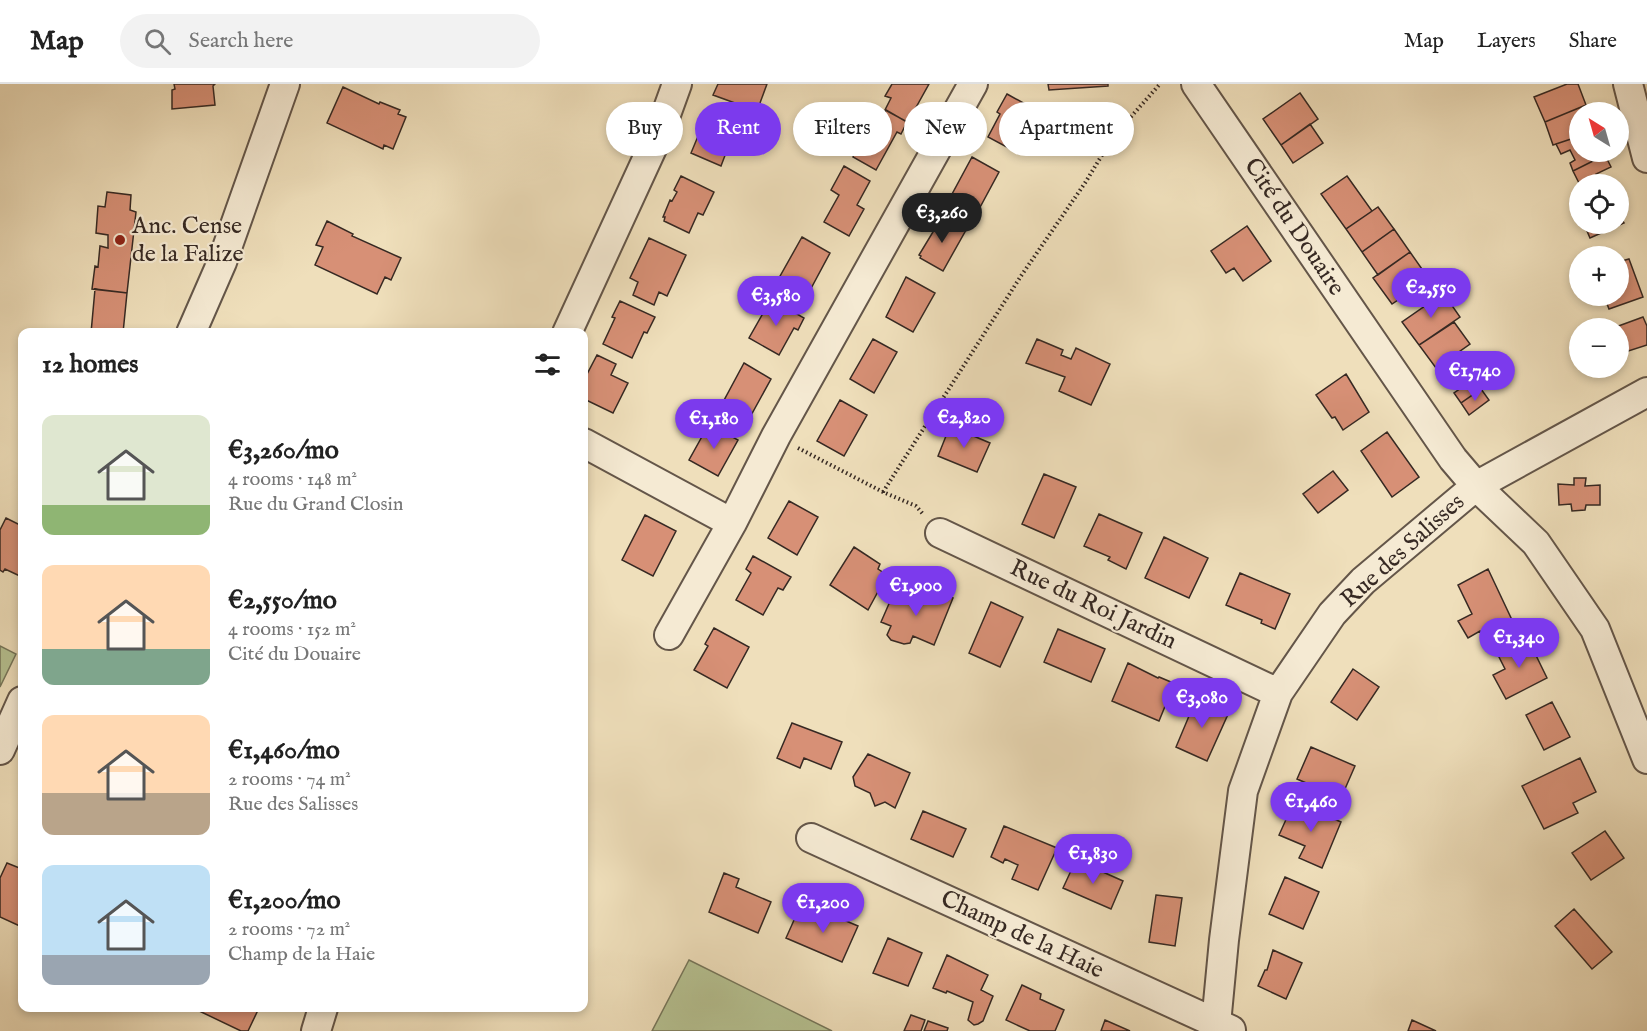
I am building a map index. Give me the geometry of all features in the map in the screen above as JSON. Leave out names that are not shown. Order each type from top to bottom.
[{"type":"street","points":[[193,328],[222,262],[285,84]]},
{"type":"street","points":[[569,328],[660,131],[677,84]]},
{"type":"street","points":[[669,635],[732,523],[776,436],[973,84]]},
{"type":"street","name":"Cité du Douaire","points":[[1196,84],[1453,459],[1476,486],[1536,543],[1595,629],[1647,759]]},
{"type":"street","points":[[1628,84],[1647,158]]},
{"type":"street","points":[[1476,486],[1647,392]]},
{"type":"street","points":[[588,445],[732,523]]},
{"type":"street","name":"Rue des Salisses","points":[[1225,1028],[1224,940],[1243,791],[1278,693],[1332,614],[1363,581],[1476,486]]},
{"type":"street","name":"Rue du Roi Jardin","points":[[940,533],[1278,693]]},
{"type":"street","points":[[0,750],[18,711]]},
{"type":"street","name":"Champ de la Haie","points":[[811,838],[1225,1028]]},
{"type":"street","points":[[316,1031],[322,1012]]},
{"type":"path","points":[[883,492],[1113,137],[1160,84]]},
{"type":"path","points":[[776,436],[883,492],[916,506],[940,533]]},
{"type":"green space","points":[[0,646],[16,654],[0,687]]},
{"type":"green space","points":[[689,960],[832,1031],[652,1031]]},
{"type":"building","points":[[174,84],[215,84],[213,86],[215,105],[172,109]]},
{"type":"building","points":[[718,84],[767,84],[760,102],[732,102],[713,95]]},
{"type":"building","points":[[892,84],[929,84],[919,102],[904,102],[904,120],[892,114],[892,102],[889,102],[891,98],[885,96]]},
{"type":"building","points":[[1048,84],[1108,84],[1108,86],[1049,90]]},
{"type":"building","points":[[1567,84],[1578,84],[1585,102],[1569,102],[1569,112],[1545,122],[1534,97]]},
{"type":"building","points":[[343,87],[379,104],[380,102],[400,110],[398,114],[406,117],[393,149],[384,145],[383,149],[327,123]]},
{"type":"building","points":[[1300,93],[1318,119],[1281,145],[1263,119]]},
{"type":"building","points":[[1007,94],[1022,102],[1003,102]]},
{"type":"building","points":[[1569,112],[1569,140],[1553,145],[1545,122]]},
{"type":"building","points":[[892,113],[904,120],[901,134],[897,132],[892,141]]},
{"type":"building","points":[[999,116],[999,143],[988,137]]},
{"type":"building","points":[[1310,124],[1323,143],[1293,163],[1281,145]]},
{"type":"building","points":[[1569,140],[1569,150],[1561,154],[1556,144]]},
{"type":"building","points":[[695,143],[695,155],[691,153]]},
{"type":"building","points":[[698,156],[725,156],[721,166]]},
{"type":"building","points":[[854,156],[884,156],[876,170]]},
{"type":"building","points":[[972,157],[999,172],[978,211],[951,196]]},
{"type":"building","points":[[1572,162],[1591,162],[1573,171]]},
{"type":"building","points":[[1591,162],[1608,162],[1611,167],[1596,174],[1574,174],[1573,171]]},
{"type":"building","points":[[844,166],[870,181],[857,205],[864,209],[849,236],[824,222],[839,195],[831,190]]},
{"type":"building","points":[[681,176],[714,192],[703,215],[698,213],[689,233],[664,221],[665,217],[663,217],[670,200],[672,201],[677,192],[674,190]]},
{"type":"building","points":[[1347,176],[1372,211],[1346,229],[1321,194]]},
{"type":"building","name":"Anc. Cense de la Falize","points":[[107,192],[131,195],[130,210],[136,212],[127,293],[92,289],[95,266],[98,267],[100,246],[108,248],[108,235],[96,233],[98,206],[105,207]]},
{"type":"building","points":[[1378,207],[1394,229],[1362,252],[1346,229]]},
{"type":"building","points":[[942,217],[966,230],[943,271],[920,258],[919,255]]},
{"type":"building","points":[[327,221],[353,234],[352,236],[401,258],[391,280],[385,277],[377,294],[315,265],[323,247],[316,245]]},
{"type":"building","points":[[1247,226],[1271,261],[1243,281],[1234,268],[1226,273],[1211,251]]},
{"type":"building","points":[[1394,229],[1410,252],[1378,275],[1362,252]]},
{"type":"building","points":[[802,237],[830,253],[808,294],[779,278]]},
{"type":"building","points":[[649,238],[686,255],[667,296],[659,292],[654,305],[633,295],[638,282],[630,278]]},
{"type":"building","points":[[1410,252],[1429,279],[1392,304],[1373,278]]},
{"type":"building","points":[[1629,259],[1643,297],[1629,302]]},
{"type":"building","points":[[906,277],[935,293],[913,332],[886,317]]},
{"type":"building","name":"Anc. Cense de la Falize","points":[[95,289],[127,293],[124,328],[91,328]]},
{"type":"building","points":[[1448,290],[1451,294],[1446,297],[1460,317],[1419,345],[1402,322]]},
{"type":"building","points":[[771,299],[804,318],[798,330],[794,328],[779,355],[749,338]]},
{"type":"building","points":[[620,301],[655,317],[647,333],[644,332],[632,358],[603,344]]},
{"type":"building","points":[[1643,317],[1647,326],[1647,345],[1629,351],[1629,322]]},
{"type":"building","points":[[1454,322],[1470,344],[1436,368],[1419,345]]},
{"type":"building","points":[[873,339],[897,352],[874,393],[850,379]]},
{"type":"building","points":[[1037,339],[1063,350],[1061,355],[1071,359],[1076,348],[1110,364],[1091,405],[1059,391],[1065,377],[1026,363]]},
{"type":"building","points":[[597,355],[616,364],[611,375],[628,383],[613,413],[588,401],[588,372]]},
{"type":"building","points":[[744,363],[771,379],[749,419],[722,404]]},
{"type":"building","points":[[1346,374],[1369,412],[1343,430],[1316,395]]},
{"type":"building","points":[[1474,379],[1481,389],[1461,403],[1454,393]]},
{"type":"building","points":[[1481,389],[1489,400],[1469,415],[1461,403]]},
{"type":"building","points":[[840,400],[867,415],[844,456],[817,441]]},
{"type":"building","points":[[709,424],[738,440],[718,476],[689,460]]},
{"type":"building","points":[[950,426],[990,443],[977,472],[938,456]]},
{"type":"building","points":[[1387,432],[1419,477],[1392,497],[1361,451]]},
{"type":"building","points":[[1333,471],[1348,490],[1318,513],[1303,494]]},
{"type":"building","points":[[1044,474],[1076,487],[1054,538],[1022,524]]},
{"type":"building","points":[[1574,478],[1586,478],[1585,486],[1600,485],[1600,505],[1586,505],[1585,510],[1572,511],[1571,504],[1559,505],[1558,484],[1574,485]]},
{"type":"building","points":[[789,501],[818,517],[797,555],[768,538]]},
{"type":"building","points":[[1099,514],[1142,533],[1126,569],[1108,560],[1110,557],[1084,546]]},
{"type":"building","points":[[645,515],[676,531],[653,576],[622,560]]},
{"type":"building","points":[[6,518],[18,524],[18,575],[5,569],[3,572],[0,570],[0,530]]},
{"type":"building","points":[[1164,537],[1208,558],[1189,598],[1145,578]]},
{"type":"building","points":[[854,547],[880,564],[878,569],[887,575],[868,610],[830,585]]},
{"type":"building","points":[[753,556],[791,577],[783,590],[778,588],[763,615],[736,600],[751,573],[746,569]]},
{"type":"building","points":[[1488,569],[1512,620],[1483,635],[1480,631],[1468,638],[1458,621],[1472,614],[1458,585]]},
{"type":"building","points":[[1240,573],[1290,594],[1275,629],[1261,623],[1262,620],[1226,605]]},
{"type":"building","points":[[895,590],[926,604],[932,590],[953,598],[934,645],[913,636],[910,643],[904,644],[891,640],[887,635],[891,626],[881,622]]},
{"type":"building","points":[[991,602],[1023,617],[1000,667],[969,653]]},
{"type":"building","points":[[714,628],[749,647],[727,688],[694,670],[708,646],[705,644]]},
{"type":"building","points":[[1058,629],[1105,649],[1091,682],[1044,662]]},
{"type":"building","points":[[1527,637],[1547,678],[1506,699],[1493,675],[1505,669],[1497,653]]},
{"type":"building","points":[[1128,663],[1178,685],[1170,705],[1166,704],[1159,721],[1112,701]]},
{"type":"building","points":[[1353,669],[1379,687],[1357,720],[1331,702]]},
{"type":"building","points":[[1197,697],[1229,712],[1207,761],[1176,747]]},
{"type":"building","points":[[1552,702],[1570,737],[1544,750],[1526,715]]},
{"type":"building","points":[[792,723],[842,742],[831,769],[804,758],[800,768],[777,758]]},
{"type":"building","points":[[1311,747],[1355,766],[1341,798],[1297,779]]},
{"type":"building","points":[[868,754],[910,773],[895,808],[885,802],[875,806],[870,793],[855,786],[853,777]]},
{"type":"building","points":[[1580,758],[1596,792],[1573,803],[1578,813],[1544,829],[1522,786]]},
{"type":"building","points":[[1294,802],[1341,822],[1322,868],[1299,858],[1305,846],[1279,835]]},
{"type":"building","points":[[923,811],[966,829],[953,857],[911,839]]},
{"type":"building","points":[[1004,826],[1057,848],[1038,890],[1012,879],[1018,865],[1005,859],[1003,863],[991,857]]},
{"type":"building","points":[[1605,831],[1624,858],[1591,880],[1572,853]]},
{"type":"building","points":[[1076,860],[1123,881],[1111,909],[1063,888]]},
{"type":"building","points":[[7,863],[18,867],[18,925],[0,917],[0,878]]},
{"type":"building","points":[[724,873],[739,879],[736,887],[771,902],[758,933],[709,912]]},
{"type":"building","points":[[1285,877],[1319,892],[1303,929],[1269,914]]},
{"type":"building","points":[[1156,895],[1182,898],[1175,946],[1149,942]]},
{"type":"building","points":[[799,909],[824,920],[827,913],[858,926],[842,962],[786,938]]},
{"type":"building","points":[[1574,909],[1612,952],[1592,969],[1555,926]]},
{"type":"building","points":[[888,938],[922,953],[908,986],[873,973]]},
{"type":"building","points":[[1273,950],[1302,963],[1286,999],[1258,986],[1267,970]]},
{"type":"building","points":[[947,955],[988,975],[981,990],[993,996],[983,1021],[978,1024],[974,1025],[968,1020],[973,1002],[933,988]]},
{"type":"building","points":[[1022,985],[1041,994],[1040,999],[1064,1010],[1055,1031],[1030,1031],[1006,1020]]},
{"type":"building","points":[[201,1012],[257,1012],[248,1031],[241,1031]]},
{"type":"building","points":[[911,1015],[925,1020],[921,1031],[904,1031]]},
{"type":"building","points":[[1105,1020],[1130,1031],[1101,1031]]},
{"type":"building","points":[[1412,1020],[1436,1031],[1408,1031]]},
{"type":"building","points":[[928,1021],[948,1028],[947,1031],[924,1031]]},
{"type":"place","name":"Anc. Cense de la Falize","points":[[120,240]]}]
